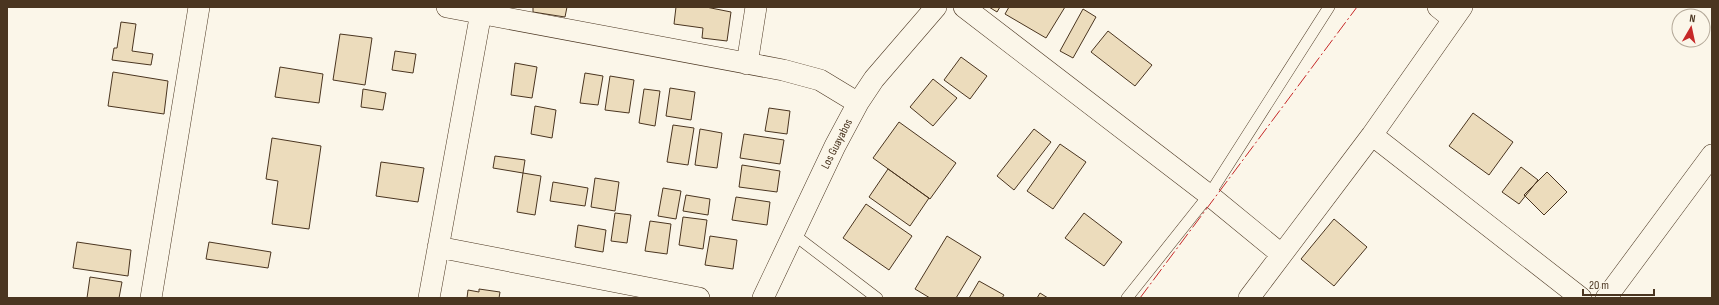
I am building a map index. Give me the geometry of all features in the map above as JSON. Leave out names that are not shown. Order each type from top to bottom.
[{"type":"street","points":[[151,298],[198,7]]},
{"type":"street","points":[[447,7],[482,10],[783,70],[820,80],[858,103]]},
{"type":"street","points":[[748,64],[756,7]]},
{"type":"street","name":"Los Guayabos","points":[[763,298],[835,146],[858,103],[874,79],[936,7]]},
{"type":"street","points":[[964,7],[1209,195],[1281,254]]},
{"type":"street","points":[[429,298],[482,10]]},
{"type":"street","points":[[1249,298],[1372,135],[1451,11]]},
{"type":"street","points":[[1372,135],[1581,298]]},
{"type":"street","points":[[1606,298],[1712,155]]},
{"type":"street","points":[[438,247],[700,298]]},
{"type":"lane","points":[[1127,298],[1209,195],[1329,7]]},
{"type":"lane","points":[[793,234],[877,298]]},
{"type":"building","points":[[533,7],[567,7],[565,17],[533,12]]},
{"type":"building","points":[[676,7],[706,7],[731,12],[727,41],[702,38],[703,28],[674,24]]},
{"type":"building","points":[[989,7],[1000,7],[997,12]]},
{"type":"building","points":[[1009,7],[1065,7],[1046,38],[1005,14]]},
{"type":"building","points":[[1083,9],[1096,17],[1073,58],[1060,51]]},
{"type":"building","points":[[121,22],[136,24],[132,51],[153,54],[151,65],[112,60],[114,48],[117,48]]},
{"type":"building","points":[[1108,31],[1152,65],[1135,86],[1091,52]]},
{"type":"building","points":[[340,34],[372,38],[365,85],[333,80]]},
{"type":"building","points":[[395,51],[416,54],[413,73],[392,70]]},
{"type":"building","points":[[961,57],[987,76],[970,99],[944,80]]},
{"type":"building","points":[[515,63],[537,67],[532,98],[511,95]]},
{"type":"building","points":[[280,67],[323,74],[319,103],[275,97]]},
{"type":"building","points":[[113,72],[168,81],[164,114],[108,106]]},
{"type":"building","points":[[585,73],[603,76],[598,105],[580,103]]},
{"type":"building","points":[[610,76],[634,80],[629,113],[605,110]]},
{"type":"building","points":[[933,79],[957,98],[933,126],[910,107]]},
{"type":"building","points":[[670,88],[695,92],[691,120],[666,116]]},
{"type":"building","points":[[363,89],[386,93],[383,110],[361,107]]},
{"type":"building","points":[[644,89],[660,91],[655,126],[639,123]]},
{"type":"building","points":[[535,106],[556,110],[552,138],[531,134]]},
{"type":"building","points":[[769,108],[790,111],[787,134],[765,131]]},
{"type":"building","points":[[1473,113],[1513,142],[1489,175],[1449,146]]},
{"type":"building","points":[[899,122],[956,163],[930,199],[873,158]]},
{"type":"building","points":[[673,125],[694,128],[688,165],[667,162]]},
{"type":"building","points":[[700,129],[722,133],[717,168],[695,165]]},
{"type":"building","points":[[1034,129],[1051,142],[1014,190],[997,176]]},
{"type":"building","points":[[744,134],[784,140],[780,164],[740,158]]},
{"type":"building","points":[[272,138],[321,146],[309,229],[272,224],[278,181],[266,179]]},
{"type":"building","points":[[1060,144],[1086,162],[1053,209],[1027,191]]},
{"type":"building","points":[[495,156],[525,160],[523,173],[493,168]]},
{"type":"building","points":[[381,162],[424,168],[418,202],[376,196]]},
{"type":"building","points":[[742,165],[780,171],[777,192],[739,187]]},
{"type":"building","points":[[1521,167],[1538,180],[1519,204],[1502,192]]},
{"type":"building","points":[[888,169],[929,198],[910,226],[869,197]]},
{"type":"building","points":[[1547,172],[1567,192],[1544,215],[1524,195]]},
{"type":"building","points":[[523,173],[541,176],[535,215],[517,212]]},
{"type":"building","points":[[595,178],[619,182],[615,211],[591,207]]},
{"type":"building","points":[[553,182],[588,188],[585,206],[550,201]]},
{"type":"building","points":[[663,188],[681,191],[676,219],[658,216]]},
{"type":"building","points":[[686,195],[710,199],[708,215],[683,211]]},
{"type":"building","points":[[736,197],[770,202],[767,225],[732,220]]},
{"type":"building","points":[[866,204],[912,236],[889,270],[843,238]]},
{"type":"building","points":[[615,213],[631,215],[627,243],[611,241]]},
{"type":"building","points":[[1084,213],[1122,242],[1104,266],[1065,238]]},
{"type":"building","points":[[683,217],[707,220],[703,249],[679,245]]},
{"type":"building","points":[[1334,219],[1367,247],[1334,286],[1301,259]]},
{"type":"building","points":[[650,221],[671,224],[667,254],[645,251]]},
{"type":"building","points":[[578,225],[606,230],[603,252],[575,247]]},
{"type":"building","points":[[710,236],[737,240],[733,269],[705,265]]},
{"type":"building","points":[[947,236],[981,257],[956,298],[930,298],[915,289]]},
{"type":"building","points":[[77,242],[131,250],[128,276],[73,268]]},
{"type":"building","points":[[209,242],[271,252],[268,268],[206,259]]},
{"type":"building","points":[[90,277],[122,282],[119,298],[87,298]]},
{"type":"building","points":[[979,281],[1004,295],[1002,298],[969,298]]},
{"type":"building","points":[[479,289],[500,292],[499,298],[467,298],[468,290],[479,292]]},
{"type":"building","points":[[1040,293],[1048,298],[1037,298]]},
{"type":"power","points":[[1140,298],[1357,7]]}]
